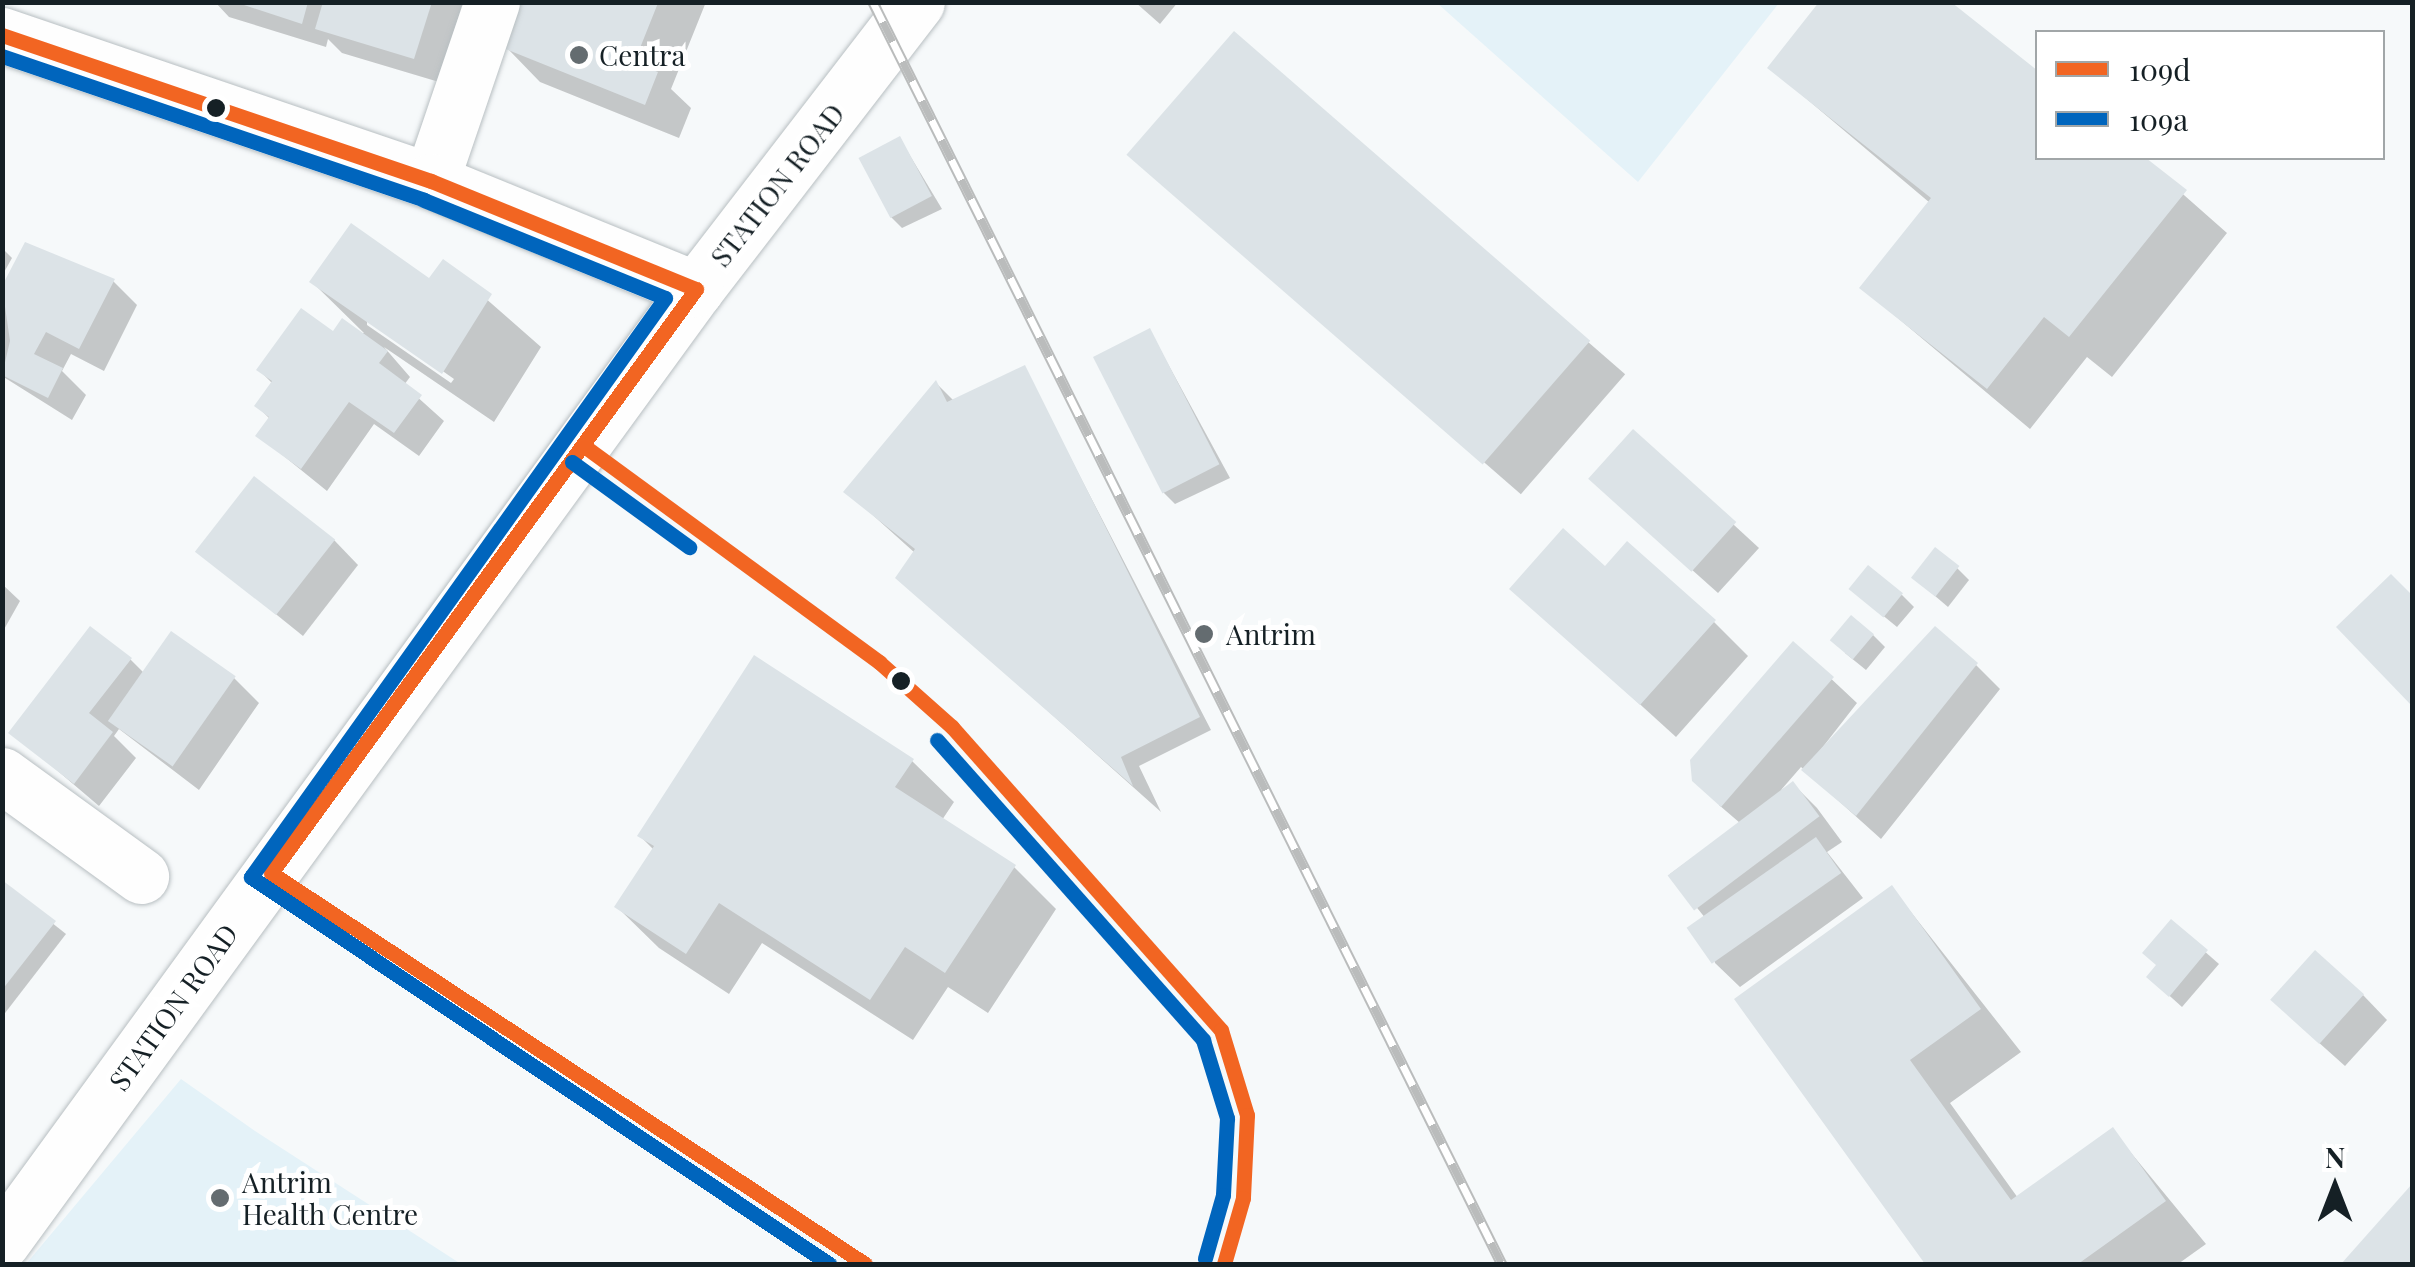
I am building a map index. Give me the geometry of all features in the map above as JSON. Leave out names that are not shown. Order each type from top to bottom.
[{"type":"street","points":[[431,180],[492,2]]},
{"type":"street","name":"STATION ROAD","points":[[2,1242],[20,1181],[917,2]]},
{"type":"street","points":[[2,35],[431,180],[696,289]]},
{"type":"street","points":[[2,774],[141,876]]},
{"type":"shaded area","points":[[1437,3],[1779,3],[1638,182]]},
{"type":"shaded area","name":"Antrim Health Centre","points":[[181,1079],[255,1131],[461,1264],[26,1264]]},
{"type":"building","points":[[235,2],[308,2],[302,24]]},
{"type":"building","points":[[323,2],[432,2],[414,59],[315,29]]},
{"type":"building","points":[[1819,2],[1951,2],[2035,69],[2035,160],[2149,160],[2187,190],[2069,337],[2044,317],[1987,389],[1859,288],[1931,198],[1767,68]]},
{"type":"building","name":"Centra","points":[[521,3],[658,3],[634,63],[658,72],[645,105],[503,48]]},
{"type":"building","points":[[1234,31],[1590,341],[1483,464],[1126,155]]},
{"type":"building","points":[[900,136],[932,196],[890,218],[859,158]]},
{"type":"building","points":[[351,223],[429,278],[443,259],[492,294],[442,374],[309,282]]},
{"type":"building","points":[[25,242],[115,279],[79,349],[46,332],[34,354],[63,368],[48,398],[2,375],[10,341],[2,286]]},
{"type":"building","points":[[301,308],[333,331],[342,318],[388,351],[379,363],[422,395],[394,433],[349,402],[301,469],[255,436],[269,417],[254,406],[272,381],[256,370]]},
{"type":"building","points":[[1150,328],[1219,464],[1162,493],[1093,357]]},
{"type":"building","points":[[1025,365],[1200,717],[1121,757],[1133,786],[895,578],[915,549],[843,492],[936,380],[947,402]]},
{"type":"building","points":[[1633,429],[1736,522],[1691,572],[1588,479]]},
{"type":"building","points":[[254,476],[335,539],[276,615],[195,552]]},
{"type":"building","points":[[1563,528],[1605,566],[1627,541],[1716,620],[1640,705],[1509,589]]},
{"type":"building","points":[[1935,547],[1959,566],[1935,597],[1911,578]]},
{"type":"building","points":[[1868,565],[1903,593],[1883,617],[1848,589]]},
{"type":"building","points":[[2391,574],[2412,595],[2412,706],[2336,627]]},
{"type":"building","points":[[1851,615],[1874,634],[1853,660],[1830,640]]},
{"type":"building","points":[[90,626],[132,658],[89,713],[113,732],[74,784],[8,733]]},
{"type":"building","points":[[1935,626],[1978,663],[1856,816],[1801,770]]},
{"type":"building","points":[[171,631],[236,676],[173,766],[108,721]]},
{"type":"building","points":[[1793,641],[1834,677],[1721,807],[1692,781],[1690,760]]},
{"type":"building","points":[[754,655],[914,759],[895,787],[1016,865],[945,973],[905,947],[870,1000],[719,903],[686,954],[614,907],[654,846],[637,836]]},
{"type":"building","points":[[1793,781],[1819,816],[1694,911],[1668,875]]},
{"type":"building","points":[[1816,837],[1841,873],[1712,964],[1687,928]]},
{"type":"building","points":[[2,880],[56,921],[2,990]]},
{"type":"building","points":[[1892,885],[1981,1009],[1910,1060],[2011,1200],[2113,1127],[2166,1201],[2078,1264],[1925,1264],[1734,999]]},
{"type":"building","points":[[2171,919],[2208,950],[2169,997],[2146,977],[2156,965],[2142,953]]},
{"type":"building","points":[[2315,950],[2364,994],[2319,1044],[2270,1000]]},
{"type":"building","points":[[2412,1184],[2412,1264],[2341,1264]]},
{"type":"railway","points":[[873,2],[1502,1264]]},
{"type":"transit line","name":"109d","points":[[2,35],[431,181],[696,289],[271,873],[865,1264]]},
{"type":"transit line","name":"109a","points":[[2,56],[424,200],[665,298],[251,877],[829,1264]]},
{"type":"transit line","name":"109d","points":[[584,446],[879,662],[952,727],[1221,1030],[1247,1115],[1243,1198],[1224,1264]]},
{"type":"transit line","name":"109a","points":[[572,462],[689,547]]},
{"type":"transit line","name":"109a","points":[[937,740],[1203,1040],[1227,1118],[1223,1195],[1205,1258]]},
{"type":"place","name":"Centra","points":[[579,55]]},
{"type":"place","name":"Antrim","points":[[1204,634]]},
{"type":"place","name":"Antrim Health Centre","points":[[220,1198]]}]
